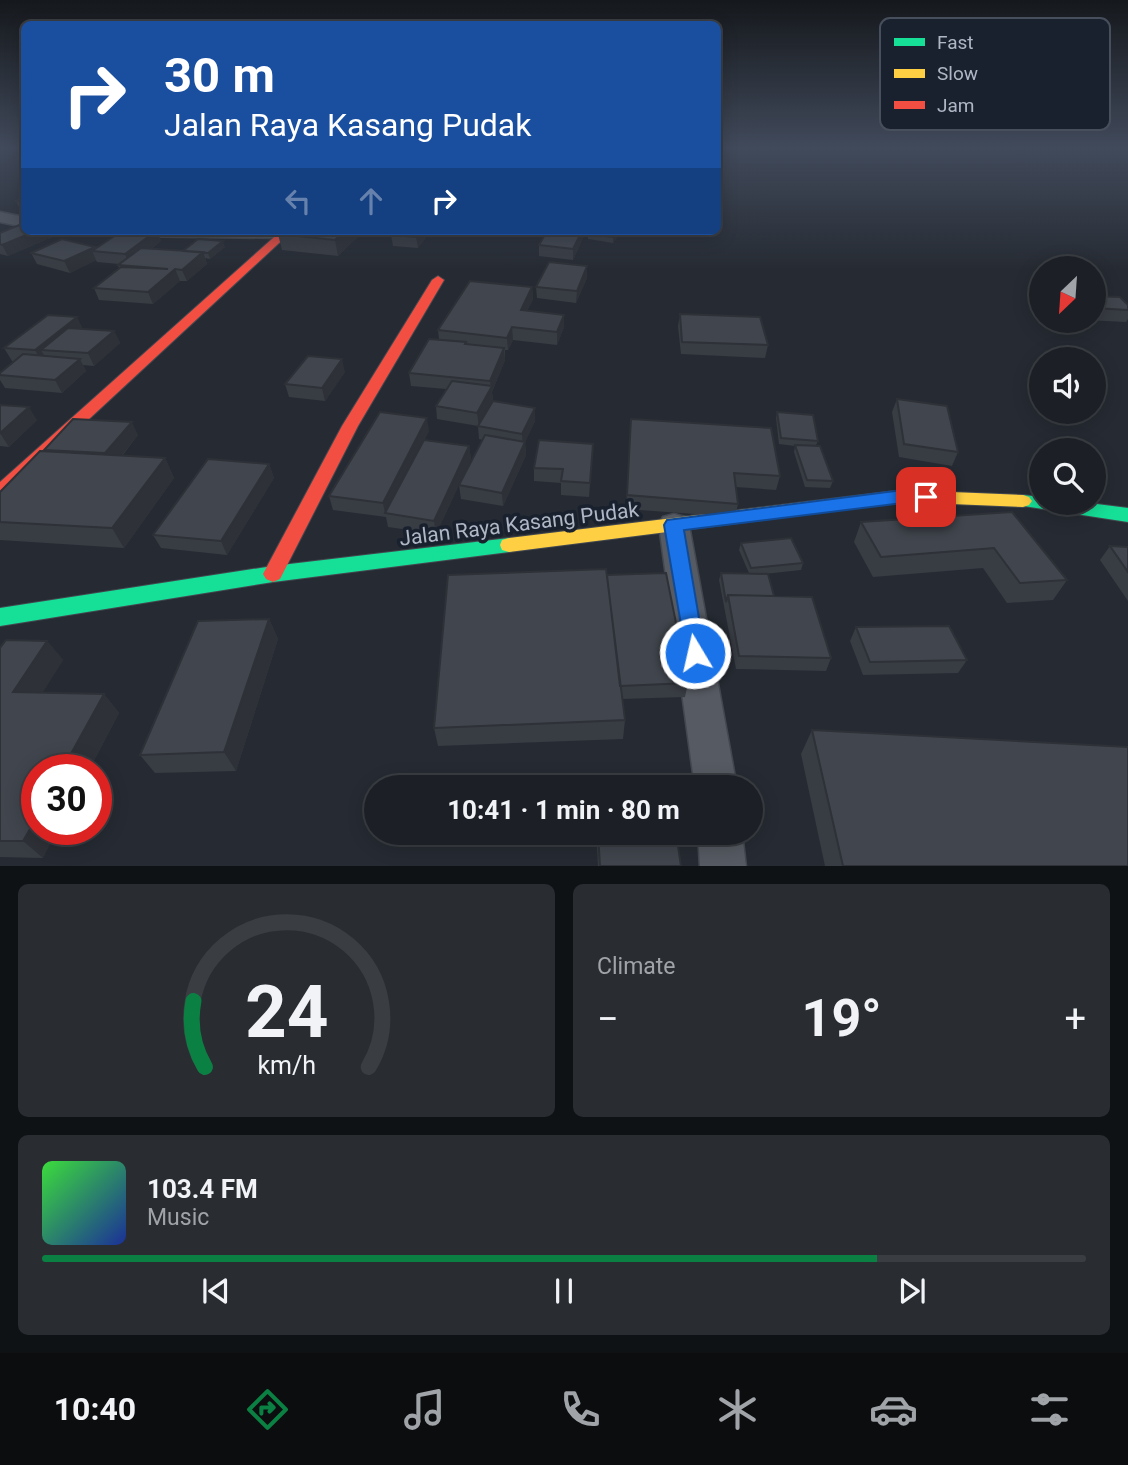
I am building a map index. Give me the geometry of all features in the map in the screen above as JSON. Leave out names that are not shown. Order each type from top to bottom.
[{"type":"street","points":[[0,217],[21,221]]},
{"type":"street","points":[[0,492],[283,235]]},
{"type":"street","points":[[273,575],[351,426],[438,280]]},
{"type":"street","name":"Jalan Raya Kasang Pudak","points":[[0,617],[273,575],[903,496],[1018,500],[1128,515]]},
{"type":"street","points":[[674,525],[714,775]]},
{"type":"street","points":[[721,845],[723,866]]},
{"type":"building","points":[[21,224],[21,235],[26,235],[2,245],[0,233]]},
{"type":"building","points":[[116,235],[151,235],[125,254],[92,251]]},
{"type":"building","points":[[288,235],[340,235],[335,240]]},
{"type":"building","points":[[545,235],[580,235],[573,249],[539,245]]},
{"type":"building","points":[[62,239],[95,247],[64,261],[31,253]]},
{"type":"building","points":[[198,239],[223,241],[208,253],[183,251]]},
{"type":"building","points":[[141,248],[203,252],[182,270],[175,269],[148,292],[94,288],[121,267],[168,269],[118,265]]},
{"type":"building","points":[[549,262],[587,266],[577,291],[536,287]]},
{"type":"building","points":[[470,281],[532,287],[521,310],[564,315],[557,332],[512,327],[507,338],[438,330]]},
{"type":"building","points":[[1106,296],[1120,297],[1128,305],[1128,310],[1106,309]]},
{"type":"building","points":[[680,314],[760,317],[768,345],[682,342]]},
{"type":"building","points":[[48,315],[77,317],[35,350],[4,348]]},
{"type":"building","points":[[68,328],[114,331],[88,353],[41,350]]},
{"type":"building","points":[[429,339],[504,348],[490,381],[409,373]]},
{"type":"building","points":[[23,354],[80,359],[55,380],[0,375]]},
{"type":"building","points":[[308,356],[342,359],[322,388],[285,384]]},
{"type":"building","points":[[452,381],[492,386],[477,413],[436,406]]},
{"type":"building","points":[[897,399],[947,406],[958,452],[904,444]]},
{"type":"building","points":[[493,401],[535,408],[522,434],[478,426]]},
{"type":"building","points":[[0,405],[29,407],[0,433]]},
{"type":"building","points":[[380,412],[427,418],[383,503],[329,496]]},
{"type":"building","points":[[777,412],[813,415],[818,441],[781,438]]},
{"type":"building","points":[[73,419],[132,422],[105,453],[44,450]]},
{"type":"building","points":[[631,419],[771,428],[780,476],[734,473],[738,504],[627,495]]},
{"type":"building","points":[[485,435],[525,442],[502,493],[459,485]]},
{"type":"building","points":[[424,440],[469,446],[434,521],[385,513]]},
{"type":"building","points":[[539,440],[593,444],[590,483],[561,481],[563,469],[534,468]]},
{"type":"building","points":[[795,445],[820,446],[833,481],[807,480]]},
{"type":"building","points":[[40,451],[165,458],[112,528],[0,522],[0,492]]},
{"type":"building","points":[[208,459],[269,464],[221,541],[153,535]]},
{"type":"building","points":[[1012,512],[1067,580],[1020,583],[994,548],[881,557],[861,522]]},
{"type":"building","points":[[791,538],[803,563],[751,568],[741,543]]},
{"type":"building","points":[[1110,546],[1128,547],[1128,572]]},
{"type":"building","points":[[606,569],[625,720],[434,728],[448,575]]},
{"type":"building","points":[[666,573],[688,683],[620,686],[607,575]]},
{"type":"building","points":[[721,573],[768,574],[774,596],[728,595],[726,602]]},
{"type":"building","points":[[728,595],[812,597],[831,658],[739,656]]},
{"type":"building","points":[[269,619],[224,752],[140,755],[198,621]]},
{"type":"building","points":[[949,626],[967,660],[870,662],[856,627]]},
{"type":"building","points":[[6,640],[47,641],[13,692],[104,694],[71,754],[21,754],[21,841],[0,841],[0,648]]},
{"type":"building","points":[[812,730],[1128,747],[1128,866],[843,866]]},
{"type":"building","points":[[599,845],[678,845],[681,866],[600,866]]},
{"type":"traffic: fast","points":[[1023,501],[1128,515]]},
{"type":"traffic: fast","points":[[0,617],[273,574],[509,545]]},
{"type":"traffic: slow","points":[[509,545],[903,496],[1023,501]]},
{"type":"traffic: jam","points":[[0,492],[283,235]]},
{"type":"traffic: jam","points":[[273,574],[350,426],[438,280]]},
{"type":"route","points":[[695,653],[674,525],[903,496],[926,497]]}]
